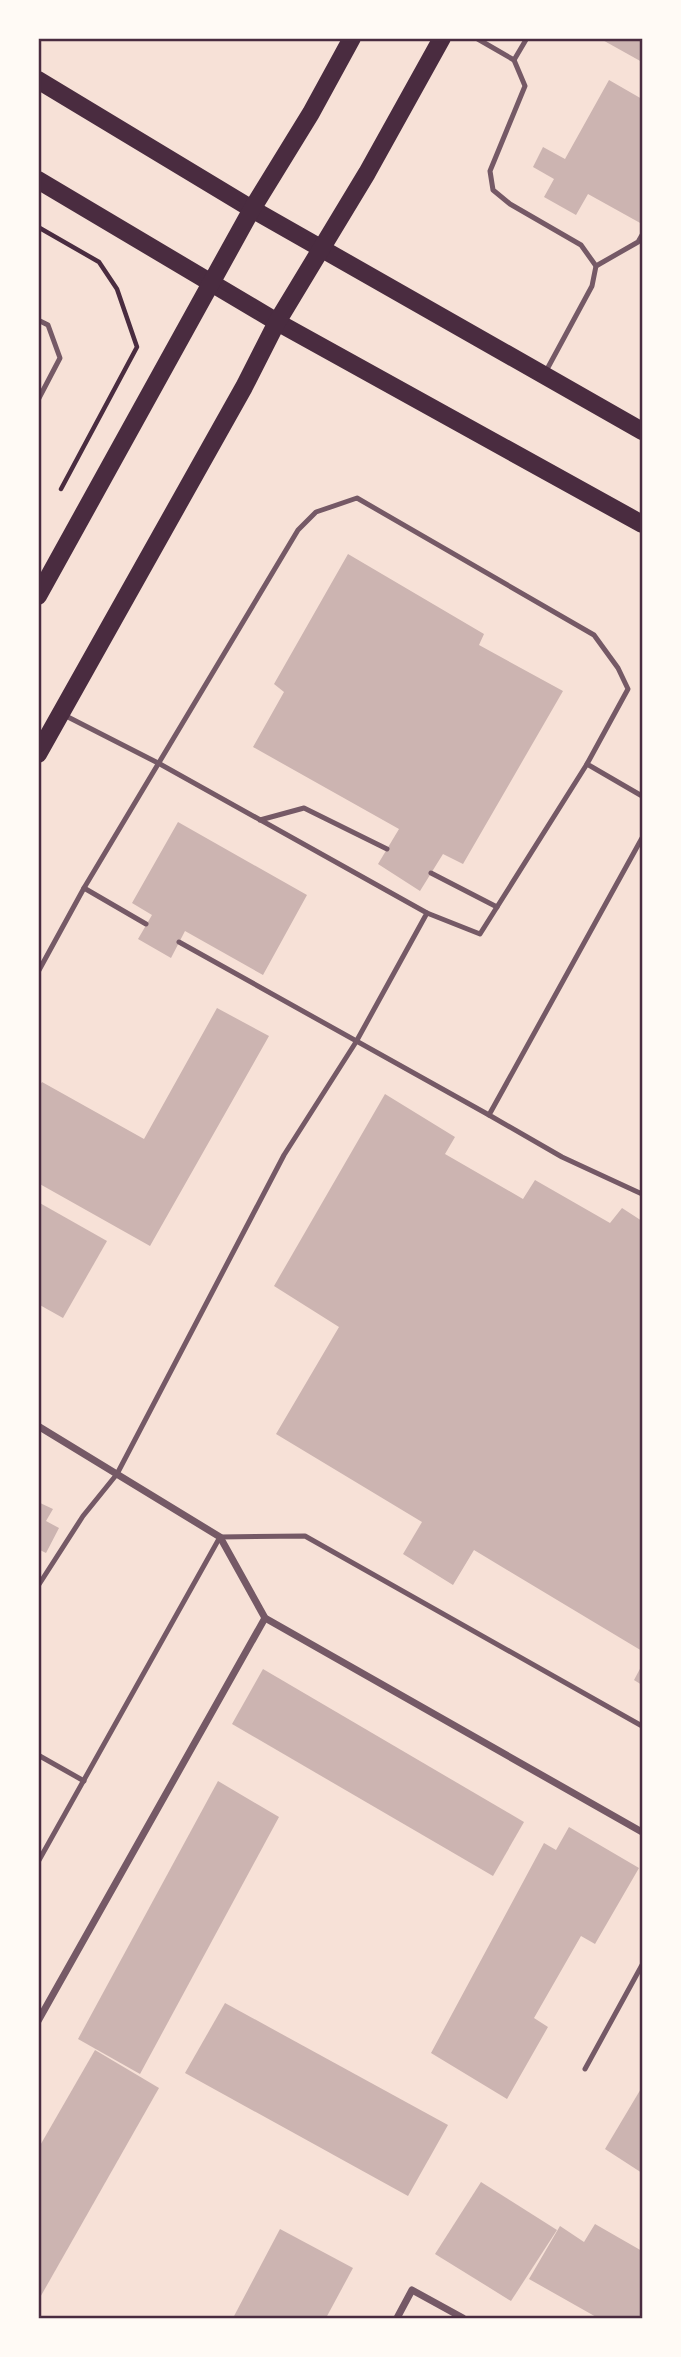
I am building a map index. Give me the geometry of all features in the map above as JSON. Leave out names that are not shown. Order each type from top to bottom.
[{"type":"main road","points":[[38,596],[50,568],[213,283],[252,209],[311,113],[352,38]]},
{"type":"main road","points":[[38,754],[244,387],[277,322],[367,173],[442,38]]},
{"type":"main road","points":[[38,80],[252,209],[642,431]]},
{"type":"main road","points":[[38,180],[277,322],[642,524]]},
{"type":"street","points":[[38,1426],[220,1537],[265,1618],[642,1832]]},
{"type":"street","points":[[38,2021],[265,1618]]},
{"type":"street","points":[[397,2319],[412,2290],[463,2319]]},
{"type":"lane","points":[[476,38],[514,60],[525,86],[490,171],[493,190],[510,204],[581,245],[596,266],[592,286],[543,375]]},
{"type":"lane","points":[[514,60],[527,38]]},
{"type":"lane","points":[[596,266],[638,242],[642,235]]},
{"type":"lane","points":[[38,320],[48,325],[60,358],[38,400]]},
{"type":"lane","points":[[38,972],[84,888],[160,764],[298,530],[316,512],[357,498],[594,635],[618,668],[628,689],[587,764],[480,934],[428,913],[160,764],[61,714]]},
{"type":"lane","points":[[587,764],[642,796]]},
{"type":"lane","points":[[260,820],[304,808],[387,849]]},
{"type":"lane","points":[[489,1115],[642,838]]},
{"type":"lane","points":[[431,873],[497,907]]},
{"type":"lane","points":[[84,888],[146,924]]},
{"type":"lane","points":[[38,1586],[83,1516],[117,1474],[284,1155],[356,1042],[428,913]]},
{"type":"lane","points":[[179,942],[562,1157],[642,1194]]},
{"type":"lane","points":[[38,1862],[220,1537],[305,1536],[642,1726]]},
{"type":"lane","points":[[38,1755],[84,1781]]},
{"type":"lane","points":[[585,2069],[642,1965]]},
{"type":"path","points":[[38,227],[99,262],[117,289],[137,347],[58,494]]},
{"type":"building","points":[[599,38],[642,38],[642,62]]},
{"type":"building","points":[[609,80],[642,99],[642,224],[588,194],[576,215],[544,197],[554,179],[533,167],[543,147],[565,159]]},
{"type":"building","points":[[348,554],[484,634],[479,645],[563,691],[463,864],[443,854],[420,891],[378,864],[399,829],[253,747],[284,692],[274,684]]},
{"type":"building","points":[[178,822],[307,895],[263,975],[185,931],[171,958],[138,939],[152,915],[132,903]]},
{"type":"building","points":[[217,1008],[269,1036],[150,1246],[38,1183],[38,1088],[42,1082],[144,1139]]},
{"type":"building","points":[[385,1094],[455,1137],[445,1154],[523,1199],[535,1180],[610,1223],[622,1208],[642,1221],[642,1651],[474,1550],[453,1585],[403,1554],[422,1522],[276,1434],[339,1327],[274,1286]]},
{"type":"building","points":[[38,1202],[107,1241],[63,1318],[38,1304]]},
{"type":"building","points":[[38,1502],[53,1509],[46,1521],[59,1528],[46,1553],[38,1549]]},
{"type":"building","points":[[642,1665],[642,1685],[634,1680]]},
{"type":"building","points":[[263,1669],[524,1822],[493,1876],[232,1724]]},
{"type":"building","points":[[218,1781],[279,1817],[140,2074],[78,2039]]},
{"type":"building","points":[[569,1827],[639,1868],[595,1944],[581,1936],[534,2018],[548,2027],[507,2099],[431,2053],[544,1843],[556,1850]]},
{"type":"building","points":[[225,2003],[448,2125],[408,2196],[185,2073]]},
{"type":"building","points":[[95,2050],[159,2088],[38,2301],[38,2149]]},
{"type":"building","points":[[642,2087],[642,2173],[605,2149]]},
{"type":"building","points":[[481,2182],[557,2230],[511,2301],[435,2254]]},
{"type":"building","points":[[595,2224],[642,2251],[642,2318],[598,2318],[529,2279],[560,2226],[584,2242]]},
{"type":"building","points":[[280,2229],[353,2268],[326,2318],[233,2318]]}]
